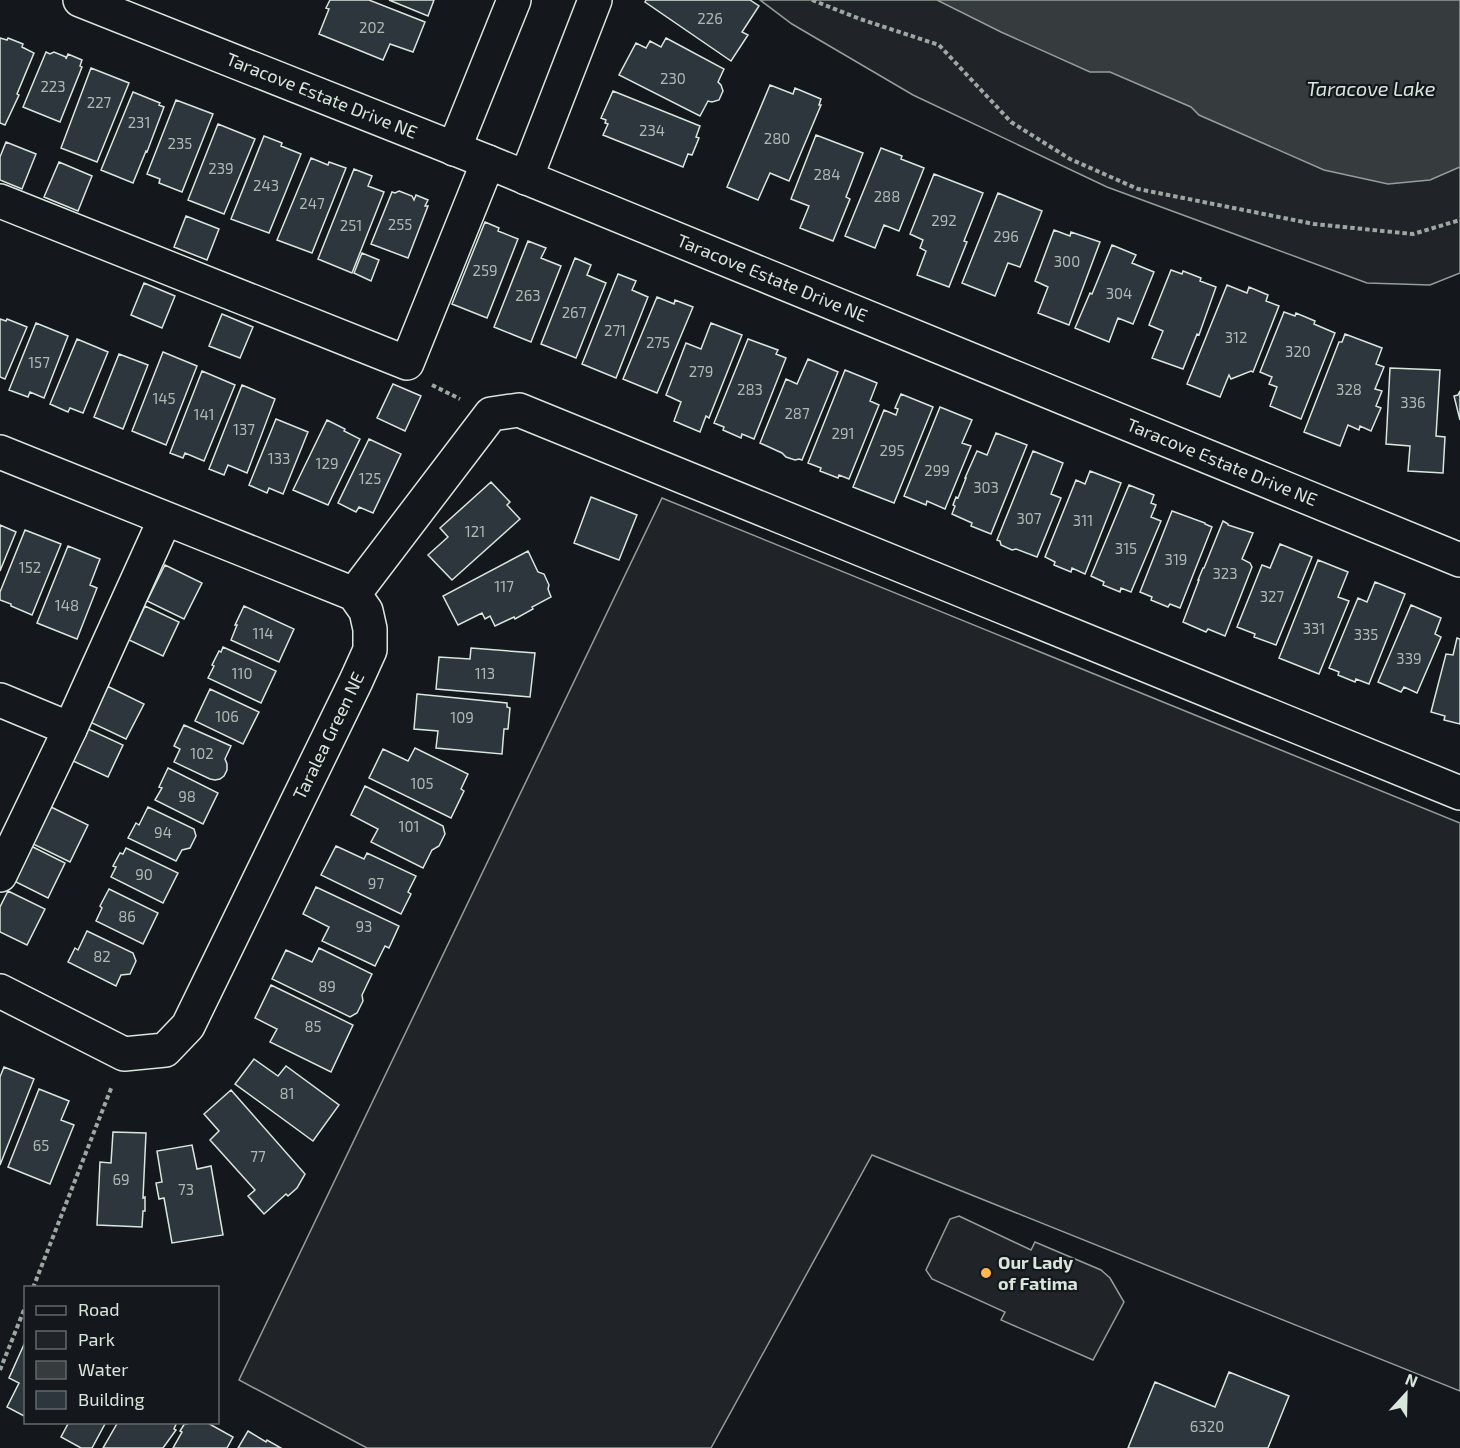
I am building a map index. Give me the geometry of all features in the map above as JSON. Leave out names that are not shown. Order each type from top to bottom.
[{"type":"street","name":"Taracove Estate Drive NE","points":[[81,0],[454,148],[1460,560]]},
{"type":"street","points":[[454,148],[514,0]]},
{"type":"street","points":[[526,178],[595,0]]},
{"type":"street","points":[[0,201],[407,363],[488,162]]},
{"type":"street","points":[[0,452],[354,594],[491,414],[519,410],[1460,793]]},
{"type":"street","points":[[0,875],[70,729],[165,519]]},
{"type":"street","name":"Taralea Green NE","points":[[124,1054],[165,1050],[188,1026],[369,650],[370,629],[366,612],[354,594]]},
{"type":"street","points":[[0,700],[70,729]]},
{"type":"street","points":[[0,991],[124,1054]]},
{"type":"path","points":[[812,0],[860,19],[939,45],[1011,122],[1070,159],[1138,189],[1314,224],[1413,234],[1460,220]]},
{"type":"path","points":[[407,363],[424,381],[491,414]]},
{"type":"path","points":[[33,1286],[124,1054]]},
{"type":"path","points":[[0,1370],[24,1310]]},
{"type":"green space","points":[[760,0],[1460,0],[1460,273],[1430,285],[1367,283],[1107,187],[913,95],[792,24]]},
{"type":"green space","points":[[662,498],[1460,823],[1460,1391],[872,1155],[711,1448],[367,1448],[239,1380]]},
{"type":"green space","points":[[959,1216],[1031,1250],[1035,1242],[1101,1270],[1110,1278],[1124,1302],[1093,1360],[1001,1320],[1005,1312],[932,1279],[926,1270],[950,1219]]},
{"type":"water","name":"Taracove Lake","points":[[937,0],[1460,0],[1460,167],[1430,180],[1388,184],[1324,170],[1199,115],[1191,107],[1110,72],[1090,72]]},
{"type":"building","points":[[330,0],[369,0],[425,22],[413,52],[390,44],[383,60],[319,34],[329,9],[326,8]]},
{"type":"building","points":[[389,0],[434,0],[428,16]]},
{"type":"building","points":[[646,0],[750,0],[759,6],[742,32],[748,35],[731,61],[645,2]]},
{"type":"building","points":[[0,38],[7,40],[8,38],[23,44],[22,47],[34,53],[5,125],[0,123]]},
{"type":"building","points":[[666,38],[724,69],[718,82],[723,91],[719,100],[708,101],[700,116],[619,75],[636,43],[646,48],[650,41],[661,47]]},
{"type":"building","points":[[46,52],[50,54],[54,52],[66,59],[68,54],[82,60],[80,66],[82,67],[60,122],[23,107]]},
{"type":"building","points":[[91,68],[129,83],[97,162],[61,148]]},
{"type":"building","points":[[770,85],[793,94],[795,88],[821,99],[819,105],[821,105],[789,181],[770,173],[758,200],[727,187]]},
{"type":"building","points":[[613,91],[700,126],[696,137],[699,138],[692,155],[688,154],[683,167],[603,135],[608,124],[601,118]]},
{"type":"building","points":[[133,92],[160,103],[159,105],[164,107],[133,183],[101,170]]},
{"type":"building","points":[[176,100],[213,114],[182,192],[159,183],[160,179],[147,174]]},
{"type":"building","points":[[218,124],[255,139],[224,214],[188,200]]},
{"type":"building","points":[[816,135],[863,153],[846,197],[850,199],[833,241],[800,228],[809,206],[791,199]]},
{"type":"building","points":[[264,136],[301,154],[269,233],[231,219]]},
{"type":"building","points":[[6,142],[36,154],[22,189],[0,180],[0,157]]},
{"type":"building","points":[[881,148],[924,168],[899,231],[884,225],[875,248],[845,236]]},
{"type":"building","points":[[311,158],[328,165],[329,162],[346,168],[312,253],[277,240]]},
{"type":"building","points":[[59,162],[92,176],[78,211],[44,197]]},
{"type":"building","points":[[354,169],[372,176],[368,186],[384,192],[352,273],[318,259]]},
{"type":"building","points":[[934,174],[983,193],[949,287],[917,275],[926,251],[920,248],[923,240],[910,234]]},
{"type":"building","points":[[399,191],[412,196],[414,200],[416,195],[428,200],[425,206],[428,206],[408,258],[371,244],[392,192]]},
{"type":"building","points":[[998,193],[1042,211],[1020,267],[1008,263],[995,296],[962,283]]},
{"type":"building","points":[[186,216],[219,229],[207,260],[174,247]]},
{"type":"building","points":[[485,222],[499,228],[498,231],[518,239],[487,318],[452,304]]},
{"type":"building","points":[[1054,230],[1070,236],[1071,232],[1100,242],[1069,325],[1038,313],[1048,287],[1035,281]]},
{"type":"building","points":[[528,241],[546,248],[541,258],[561,266],[531,342],[494,327]]},
{"type":"building","points":[[1112,245],[1136,255],[1132,263],[1154,272],[1133,324],[1118,318],[1109,342],[1075,328]]},
{"type":"building","points":[[362,253],[379,260],[371,281],[354,273]]},
{"type":"building","points":[[575,258],[591,265],[587,275],[606,283],[576,358],[541,344]]},
{"type":"building","points":[[1171,270],[1182,274],[1183,271],[1216,287],[1199,335],[1197,334],[1183,369],[1152,358],[1163,331],[1149,325]]},
{"type":"building","points":[[618,274],[636,281],[632,290],[648,297],[616,378],[582,364]]},
{"type":"building","points":[[144,283],[175,296],[162,328],[131,315]]},
{"type":"building","points":[[1227,285],[1247,293],[1249,287],[1268,295],[1266,301],[1279,306],[1253,372],[1231,379],[1229,375],[1220,397],[1187,384]]},
{"type":"building","points":[[657,297],[674,304],[675,300],[693,307],[657,393],[623,379]]},
{"type":"building","points":[[1284,312],[1295,316],[1296,313],[1335,333],[1301,419],[1270,406],[1277,387],[1269,384],[1272,377],[1260,372]]},
{"type":"building","points":[[222,314],[253,327],[240,358],[209,346]]},
{"type":"building","points":[[0,319],[6,321],[7,319],[27,327],[5,379],[0,377]]},
{"type":"building","points":[[36,323],[68,336],[44,398],[30,392],[28,397],[9,390]]},
{"type":"building","points":[[711,323],[742,335],[709,418],[706,416],[700,432],[674,421],[681,402],[666,395],[686,343],[701,349]]},
{"type":"building","points":[[1345,334],[1382,348],[1376,364],[1384,367],[1375,389],[1382,391],[1376,406],[1381,408],[1371,431],[1360,426],[1359,430],[1348,425],[1340,446],[1304,432],[1339,342],[1342,342]]},
{"type":"building","points":[[77,339],[108,352],[83,413],[70,408],[68,412],[50,404]]},
{"type":"building","points":[[748,339],[778,350],[776,354],[786,358],[754,439],[742,434],[741,438],[714,423]]},
{"type":"building","points":[[163,352],[197,366],[166,445],[132,431]]},
{"type":"building","points":[[119,354],[148,365],[123,429],[94,417]]},
{"type":"building","points":[[808,359],[838,372],[802,460],[795,460],[760,443],[786,379],[797,384]]},
{"type":"building","points":[[1390,368],[1440,370],[1436,436],[1445,437],[1443,473],[1408,471],[1410,446],[1386,444]]},
{"type":"building","points":[[845,370],[877,383],[870,401],[879,405],[849,479],[839,475],[838,478],[820,471],[821,468],[808,463]]},
{"type":"building","points":[[202,371],[235,385],[204,461],[185,453],[183,458],[170,453]]},
{"type":"building","points":[[393,384],[421,396],[405,431],[377,418]]},
{"type":"building","points":[[242,385],[275,399],[247,473],[228,465],[224,475],[209,469]]},
{"type":"building","points":[[1460,391],[1460,420],[1454,396]]},
{"type":"building","points":[[901,394],[933,407],[894,503],[853,487],[884,410],[896,415],[898,409],[895,408]]},
{"type":"building","points":[[940,407],[972,420],[962,443],[971,446],[945,509],[927,501],[926,505],[904,496]]},
{"type":"building","points":[[276,419],[308,432],[283,494],[269,488],[267,493],[249,485]]},
{"type":"building","points":[[327,420],[360,439],[328,505],[293,490]]},
{"type":"building","points":[[996,433],[1027,445],[991,534],[971,526],[972,523],[952,514],[956,497],[958,498],[977,451],[987,455]]},
{"type":"building","points":[[369,439],[401,454],[373,513],[359,507],[356,512],[338,503]]},
{"type":"building","points":[[1033,451],[1063,463],[1051,494],[1061,498],[1037,557],[1016,549],[1012,550],[1001,545],[997,540]]},
{"type":"building","points":[[1090,471],[1121,483],[1085,574],[1072,568],[1071,572],[1054,565],[1055,562],[1045,557],[1076,480],[1085,484]]},
{"type":"building","points":[[491,482],[510,502],[507,505],[520,519],[452,580],[428,555],[448,537],[440,528]]},
{"type":"building","points":[[1129,485],[1154,495],[1151,503],[1156,505],[1151,517],[1161,521],[1131,592],[1121,588],[1120,592],[1103,585],[1104,582],[1091,576]]},
{"type":"building","points":[[591,497],[637,515],[619,560],[574,543]]},
{"type":"building","points":[[1172,511],[1212,527],[1180,608],[1170,604],[1168,607],[1151,600],[1152,597],[1140,592]]},
{"type":"building","points":[[1223,521],[1228,525],[1253,533],[1242,559],[1250,563],[1252,567],[1225,636],[1208,629],[1206,632],[1183,622]]},
{"type":"building","points":[[0,525],[16,532],[0,571]]},
{"type":"building","points":[[25,530],[61,544],[32,615],[0,600],[0,592]]},
{"type":"building","points":[[1280,544],[1312,557],[1276,645],[1254,637],[1255,634],[1237,627],[1262,565],[1270,568]]},
{"type":"building","points":[[68,546],[100,559],[90,585],[97,588],[77,639],[37,623]]},
{"type":"building","points":[[528,551],[538,572],[544,574],[551,597],[515,619],[514,617],[495,626],[490,616],[485,619],[482,613],[458,625],[443,596]]},
{"type":"building","points":[[1318,560],[1348,572],[1338,597],[1349,601],[1319,674],[1279,658]]},
{"type":"building","points":[[165,565],[202,583],[184,619],[147,601]]},
{"type":"building","points":[[1375,582],[1405,594],[1369,684],[1356,679],[1355,682],[1338,675],[1339,672],[1329,668],[1358,598],[1367,602]]},
{"type":"building","points":[[1411,605],[1441,618],[1435,634],[1441,637],[1417,693],[1404,687],[1401,692],[1378,682]]},
{"type":"building","points":[[145,606],[179,622],[163,656],[129,640]]},
{"type":"building","points":[[244,606],[294,629],[279,662],[231,640]]},
{"type":"building","points":[[1457,638],[1460,639],[1460,724],[1444,720],[1445,716],[1431,712],[1446,654],[1453,655]]},
{"type":"building","points":[[223,647],[276,671],[261,703],[208,678],[214,666],[212,665]]},
{"type":"building","points":[[471,648],[535,653],[530,697],[436,689],[439,657],[470,659]]},
{"type":"building","points":[[107,686],[144,704],[126,739],[90,722]]},
{"type":"building","points":[[210,689],[259,712],[243,744],[195,721]]},
{"type":"building","points":[[417,694],[507,703],[507,707],[510,708],[508,729],[504,729],[502,754],[436,748],[438,731],[414,729]]},
{"type":"building","points":[[184,725],[231,746],[225,759],[227,770],[220,779],[210,779],[174,762],[180,749],[174,746]]},
{"type":"building","points":[[86,728],[123,745],[108,777],[71,760]]},
{"type":"building","points":[[415,748],[468,774],[461,789],[464,791],[451,818],[369,778],[383,749],[408,761]]},
{"type":"building","points":[[168,768],[218,793],[203,824],[155,800],[162,788],[159,787]]},
{"type":"building","points":[[365,786],[443,826],[445,834],[439,846],[432,850],[423,868],[371,842],[378,829],[351,815]]},
{"type":"building","points":[[49,806],[88,825],[70,862],[31,843]]},
{"type":"building","points":[[148,807],[194,829],[196,836],[190,848],[182,850],[176,861],[128,838],[136,823],[139,825]]},
{"type":"building","points":[[29,845],[65,863],[48,898],[12,880]]},
{"type":"building","points":[[336,846],[364,859],[367,853],[416,876],[408,892],[411,894],[401,914],[321,875]]},
{"type":"building","points":[[126,848],[178,873],[163,903],[111,877],[116,867],[113,866],[120,853],[123,854]]},
{"type":"building","points":[[316,887],[399,926],[389,948],[385,946],[375,966],[322,941],[329,927],[303,914]]},
{"type":"building","points":[[109,889],[158,913],[143,944],[96,921],[102,908],[100,906]]},
{"type":"building","points":[[8,891],[45,909],[27,945],[0,932],[0,907]]},
{"type":"building","points":[[87,931],[133,953],[136,961],[130,974],[121,975],[116,986],[68,962],[75,948],[78,950]]},
{"type":"building","points":[[319,948],[372,974],[357,1013],[350,1017],[272,979],[286,950],[312,962]]},
{"type":"building","points":[[271,985],[353,1025],[331,1072],[270,1042],[277,1029],[255,1018]]},
{"type":"building","points":[[254,1059],[278,1076],[286,1066],[339,1105],[313,1141],[235,1084]]},
{"type":"building","points":[[4,1067],[34,1079],[0,1165],[0,1077]]},
{"type":"building","points":[[39,1089],[69,1101],[61,1120],[74,1125],[50,1184],[8,1167]]},
{"type":"building","points":[[231,1090],[305,1174],[297,1188],[288,1196],[286,1194],[264,1214],[248,1196],[255,1190],[210,1140],[219,1131],[204,1114]]},
{"type":"building","points":[[113,1132],[146,1133],[143,1198],[145,1197],[145,1211],[143,1211],[142,1227],[97,1225],[100,1162],[111,1163]]},
{"type":"building","points":[[192,1145],[197,1169],[211,1166],[223,1235],[172,1243],[164,1198],[159,1199],[156,1183],[162,1182],[157,1151]]},
{"type":"building","points":[[24,1344],[24,1416],[7,1407],[19,1383],[9,1378]]},
{"type":"building","points":[[1229,1372],[1289,1396],[1268,1448],[1128,1448],[1155,1382],[1215,1407]]},
{"type":"building","points":[[68,1424],[105,1424],[92,1448],[81,1448],[61,1437]]},
{"type":"building","points":[[117,1424],[176,1424],[174,1429],[176,1430],[163,1448],[103,1448]]},
{"type":"building","points":[[184,1424],[210,1424],[233,1437],[227,1448],[173,1448],[182,1432],[180,1431]]},
{"type":"building","points":[[248,1431],[266,1442],[267,1440],[281,1448],[238,1448]]},
{"type":"place","name":"Our Lady of Fatima","points":[[986,1273]]}]
